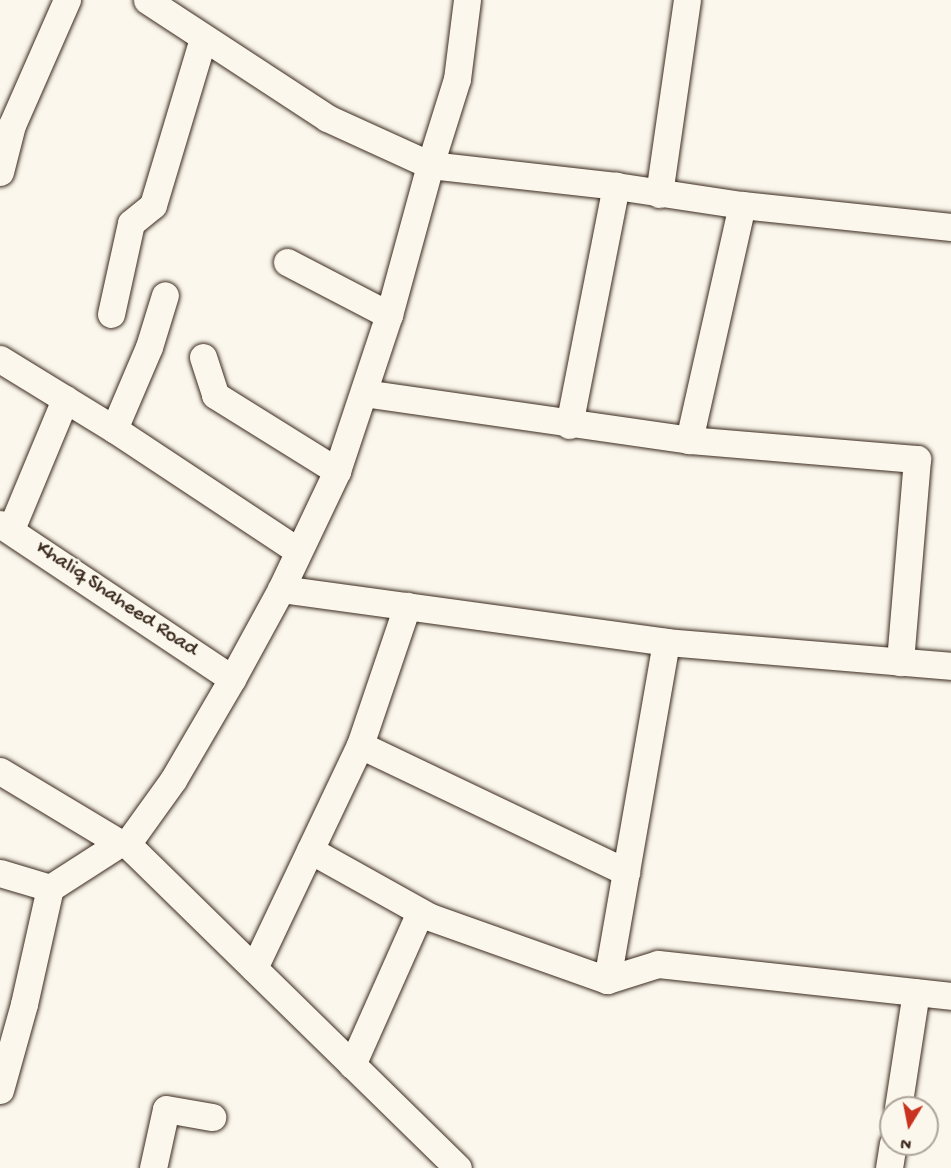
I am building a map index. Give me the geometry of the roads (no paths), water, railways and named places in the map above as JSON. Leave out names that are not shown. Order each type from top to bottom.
[{"type":"street","points":[[0,172],[12,124],[67,0]]},
{"type":"street","points":[[147,0],[327,118],[430,165],[616,186],[742,205],[951,227]]},
{"type":"street","points":[[0,1090],[8,1034],[50,888],[123,843],[173,780],[281,589],[337,471],[389,315],[430,165],[457,79],[467,0]]},
{"type":"street","points":[[659,194],[687,0]]},
{"type":"street","points":[[111,314],[131,224],[153,205],[203,38]]},
{"type":"street","points":[[569,425],[616,186]]},
{"type":"street","points":[[689,440],[742,205]]},
{"type":"street","points":[[287,262],[389,315]]},
{"type":"street","points":[[114,429],[149,347],[165,295]]},
{"type":"street","points":[[203,357],[215,395],[337,471]]},
{"type":"street","points":[[0,360],[114,429],[298,551]]},
{"type":"street","points":[[364,393],[569,425],[689,440],[917,459],[900,662]]},
{"type":"street","points":[[5,526],[65,399]]},
{"type":"street","name":"Khaliq Shaheed Road","points":[[5,526],[232,678]]},
{"type":"street","points":[[281,589],[666,642],[951,666]]},
{"type":"street","points":[[254,968],[360,745],[407,606]]},
{"type":"street","points":[[607,980],[666,642]]},
{"type":"street","points":[[360,745],[626,872]]},
{"type":"street","points":[[0,771],[123,843],[458,1168]]},
{"type":"street","points":[[310,850],[420,912],[486,938],[607,980],[658,964],[951,996]]},
{"type":"street","points":[[0,873],[50,888]]},
{"type":"street","points":[[352,1065],[420,912]]},
{"type":"street","points":[[900,1096],[916,992]]},
{"type":"street","points":[[153,1168],[166,1109],[212,1117]]}]
